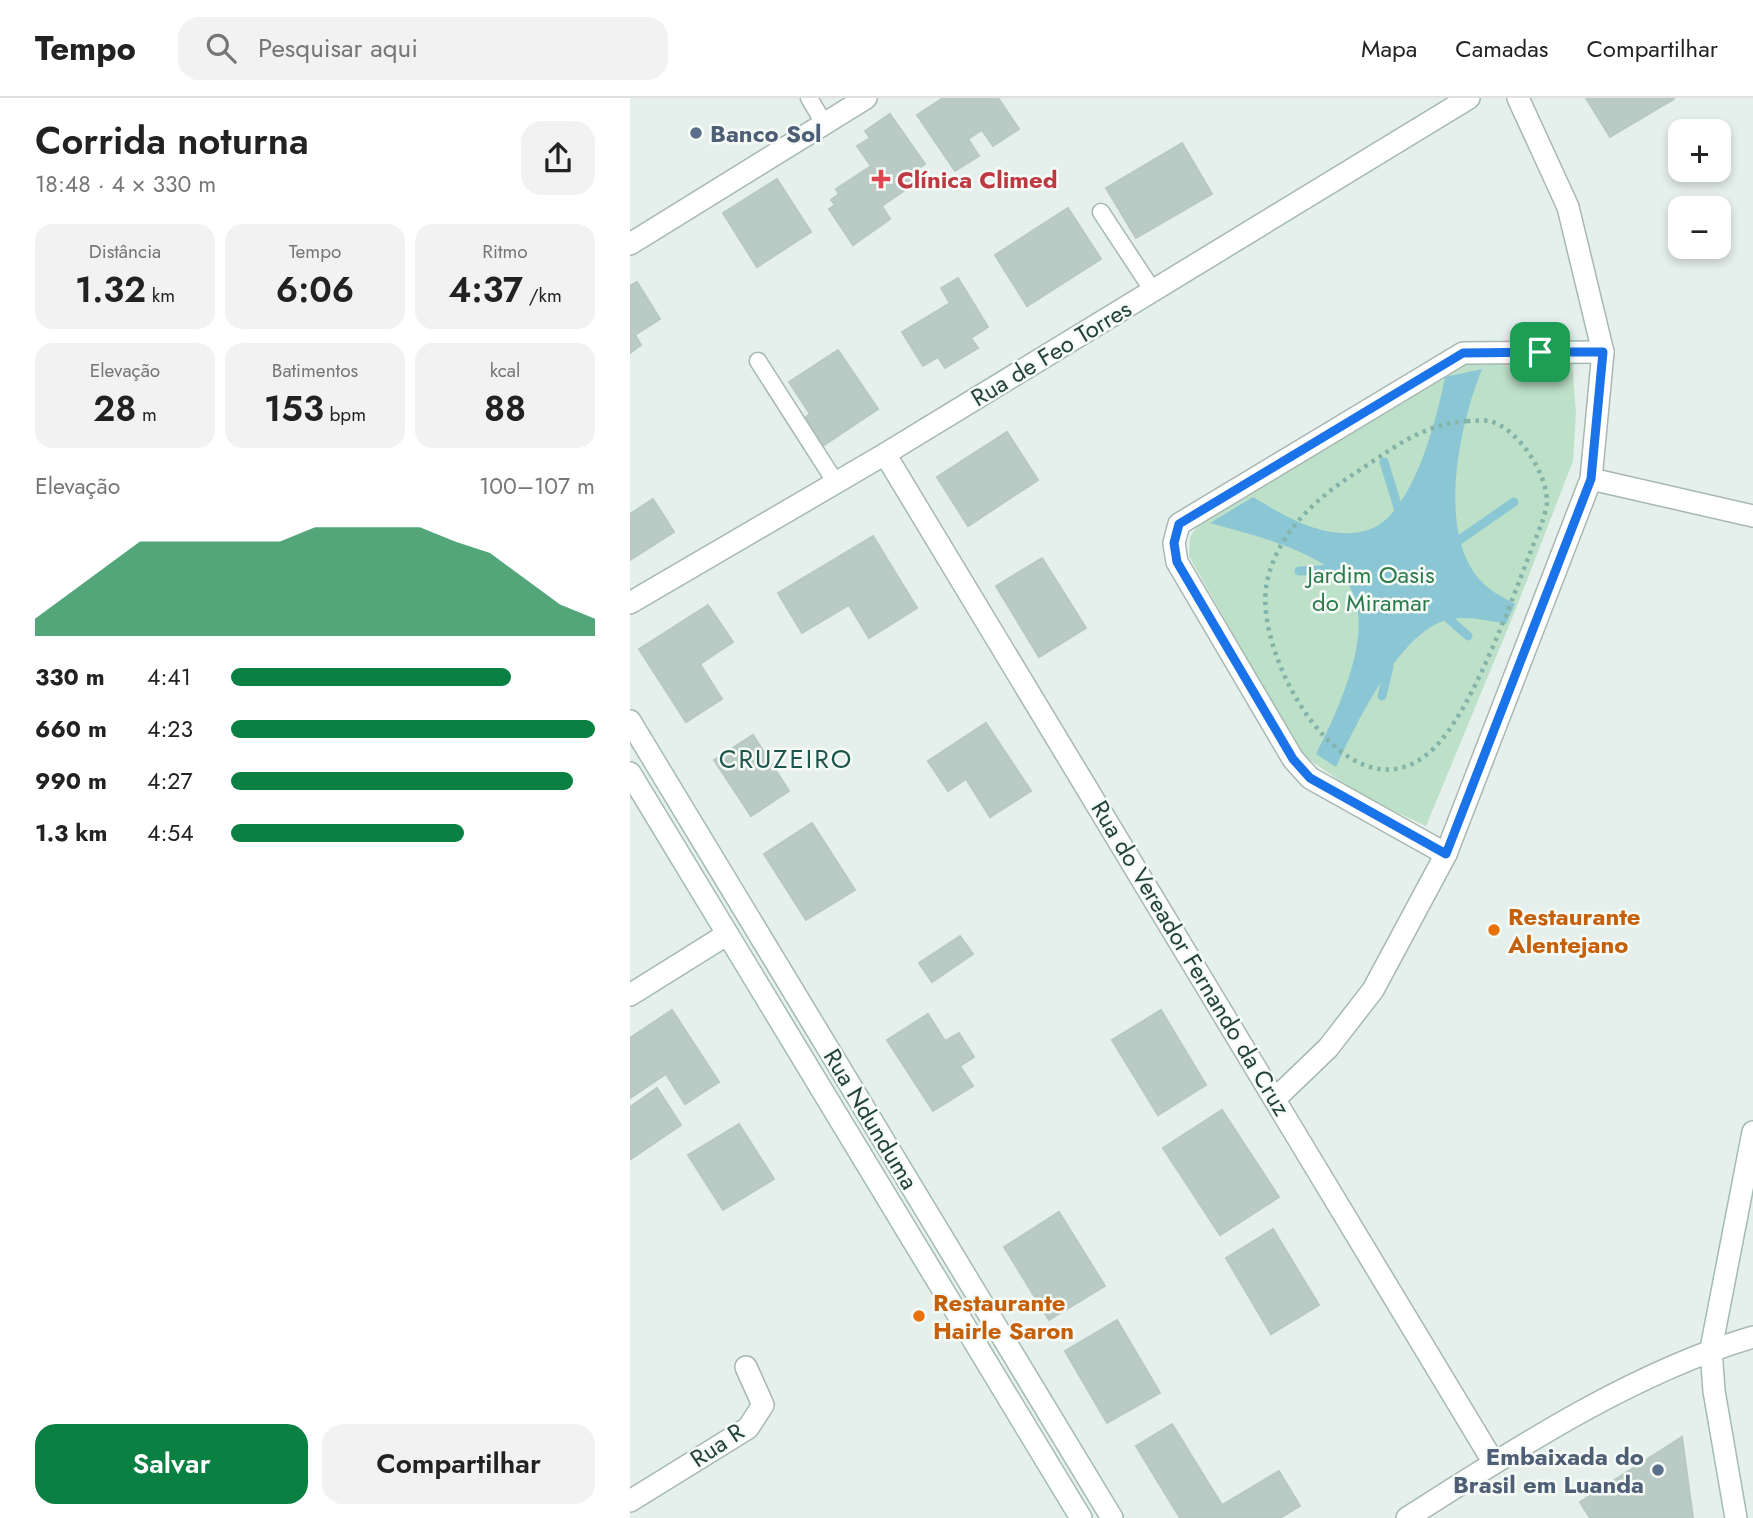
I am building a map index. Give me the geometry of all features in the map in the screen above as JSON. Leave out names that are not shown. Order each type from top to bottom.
[{"type":"street","points":[[630,244],[866,98]]},
{"type":"street","name":"Rua de Feo Torres","points":[[630,603],[885,454],[1469,98]]},
{"type":"street","points":[[1276,1098],[1328,1048],[1373,990],[1446,854],[1591,479],[1603,352],[1569,206],[1518,98]]},
{"type":"street","points":[[1446,854],[1310,778],[1293,759],[1177,562],[1174,543],[1179,524],[1463,353],[1603,352]]},
{"type":"street","name":"Rua do Vereador Fernando da Cruz","points":[[885,454],[1494,1463]]},
{"type":"street","points":[[1591,479],[1753,516]]},
{"type":"street","name":"Rua Ndunduma","points":[[630,720],[1112,1518]]},
{"type":"street","name":"Rua Ndunduma","points":[[630,773],[1081,1518]]},
{"type":"street","points":[[630,995],[726,935]]},
{"type":"street","points":[[1736,1518],[1714,1391],[1711,1349],[1753,1132]]},
{"type":"street","points":[[1407,1518],[1494,1463],[1586,1410],[1711,1349],[1753,1337]]},
{"type":"street","name":"Rua R","points":[[630,1501],[748,1428],[763,1405],[746,1367]]},
{"type":"lane","points":[[809,98],[825,125]]},
{"type":"lane","points":[[1101,212],[1153,291]]},
{"type":"lane","points":[[758,361],[836,483]]},
{"type":"path","points":[[1467,421],[1490,422],[1511,433],[1530,457],[1541,479],[1547,502],[1542,523],[1499,627],[1458,716],[1449,732],[1429,753],[1407,766],[1389,769],[1364,766],[1348,757],[1319,730],[1271,646],[1265,612],[1267,583],[1280,548],[1299,519],[1317,500],[1346,479],[1433,426],[1467,421]]},
{"type":"green space","name":"Jardim Oasis do Miramar","points":[[1480,356],[1572,361],[1576,413],[1573,461],[1515,611],[1426,826],[1362,796],[1301,754],[1189,556],[1190,537],[1199,524]]},
{"type":"water","points":[[1482,369],[1460,447],[1455,506],[1459,534],[1467,559],[1480,580],[1492,591],[1515,604],[1506,624],[1476,619],[1447,620],[1429,628],[1412,642],[1367,705],[1336,767],[1316,754],[1335,714],[1353,663],[1358,637],[1358,613],[1352,592],[1339,575],[1294,549],[1210,523],[1253,497],[1308,526],[1337,533],[1368,530],[1384,521],[1398,506],[1420,464],[1436,416],[1445,377]]},
{"type":"building","points":[[943,98],[998,98],[1019,129],[993,146],[982,130],[968,139],[979,156],[955,171],[917,115]]},
{"type":"building","points":[[1586,98],[1674,98],[1674,99],[1610,137]]},
{"type":"building","name":"Clínica Climed","points":[[890,114],[925,164],[909,175],[915,183],[882,206],[890,219],[853,245],[829,209],[835,205],[831,200],[839,194],[836,189],[871,166],[857,146],[870,138],[865,131]]},
{"type":"building","points":[[1182,143],[1212,194],[1136,238],[1106,188]]},
{"type":"building","points":[[777,179],[811,232],[757,267],[723,213]]},
{"type":"building","points":[[1068,208],[1101,259],[1027,306],[995,255]]},
{"type":"building","points":[[958,278],[988,327],[971,338],[978,348],[945,368],[938,357],[923,366],[902,332],[950,303],[941,288]]},
{"type":"building","points":[[637,282],[660,319],[635,335],[641,345],[630,353],[630,286]]},
{"type":"building","points":[[838,350],[878,409],[818,449],[800,422],[810,414],[789,382]]},
{"type":"building","points":[[1007,432],[1038,480],[968,526],[937,477]]},
{"type":"building","points":[[653,499],[674,532],[630,560],[630,514]]},
{"type":"building","points":[[873,536],[917,608],[869,638],[849,605],[802,633],[778,593]]},
{"type":"building","points":[[1042,558],[1086,628],[1039,657],[996,586]]},
{"type":"building","points":[[708,605],[733,642],[700,664],[722,699],[686,722],[639,649]]},
{"type":"building","points":[[986,723],[1031,791],[990,817],[966,779],[948,791],[928,761]]},
{"type":"building","points":[[753,735],[789,791],[751,816],[714,760]]},
{"type":"building","points":[[812,823],[855,890],[806,920],[764,854]]},
{"type":"building","points":[[960,936],[973,954],[932,982],[919,963]]},
{"type":"building","points":[[672,1010],[719,1082],[685,1104],[666,1074],[630,1098],[630,1038]]},
{"type":"building","points":[[1161,1010],[1206,1085],[1158,1115],[1112,1040]]},
{"type":"building","points":[[928,1014],[945,1041],[959,1033],[974,1057],[960,1066],[973,1086],[933,1111],[887,1040]]},
{"type":"building","points":[[657,1088],[681,1125],[631,1159],[630,1107]]},
{"type":"building","points":[[1222,1110],[1279,1197],[1220,1235],[1163,1148]]},
{"type":"building","points":[[739,1124],[774,1179],[723,1210],[688,1155]]},
{"type":"building","points":[[1059,1212],[1105,1286],[1049,1320],[1004,1247]]},
{"type":"building","points":[[1273,1229],[1319,1305],[1271,1334],[1226,1258]]},
{"type":"building","points":[[1117,1320],[1160,1393],[1107,1423],[1065,1351]]},
{"type":"building","points":[[1172,1424],[1222,1505],[1279,1471],[1300,1506],[1280,1518],[1180,1518],[1136,1446]]},
{"type":"building","name":"Embaixada do Brasil em Luanda","points":[[1682,1437],[1693,1518],[1590,1518],[1580,1502]]},
{"type":"waterway","points":[[1384,462],[1400,514]]},
{"type":"waterway","points":[[1452,545],[1514,502]]},
{"type":"waterway","points":[[1299,571],[1339,569]]},
{"type":"waterway","points":[[1441,612],[1468,636]]},
{"type":"waterway","points":[[1382,696],[1389,667]]},
{"type":"place","name":"Banco Sol","points":[[696,133]]},
{"type":"place","name":"Clínica Climed","points":[[881,179]]},
{"type":"place","name":"Restaurante Alentejano","points":[[1494,930]]},
{"type":"place","name":"Restaurante Hairle Saron","points":[[919,1316]]},
{"type":"place","name":"Embaixada do Brasil em Luanda","points":[[1658,1470]]},
{"type":"district","name":"CRUZEIRO","points":[[786,759]]},
{"type":"route","points":[[1540,352],[1603,352],[1591,479],[1446,854],[1334,793],[1310,778],[1293,759],[1177,562],[1174,543],[1179,524],[1463,353],[1540,352]]}]
